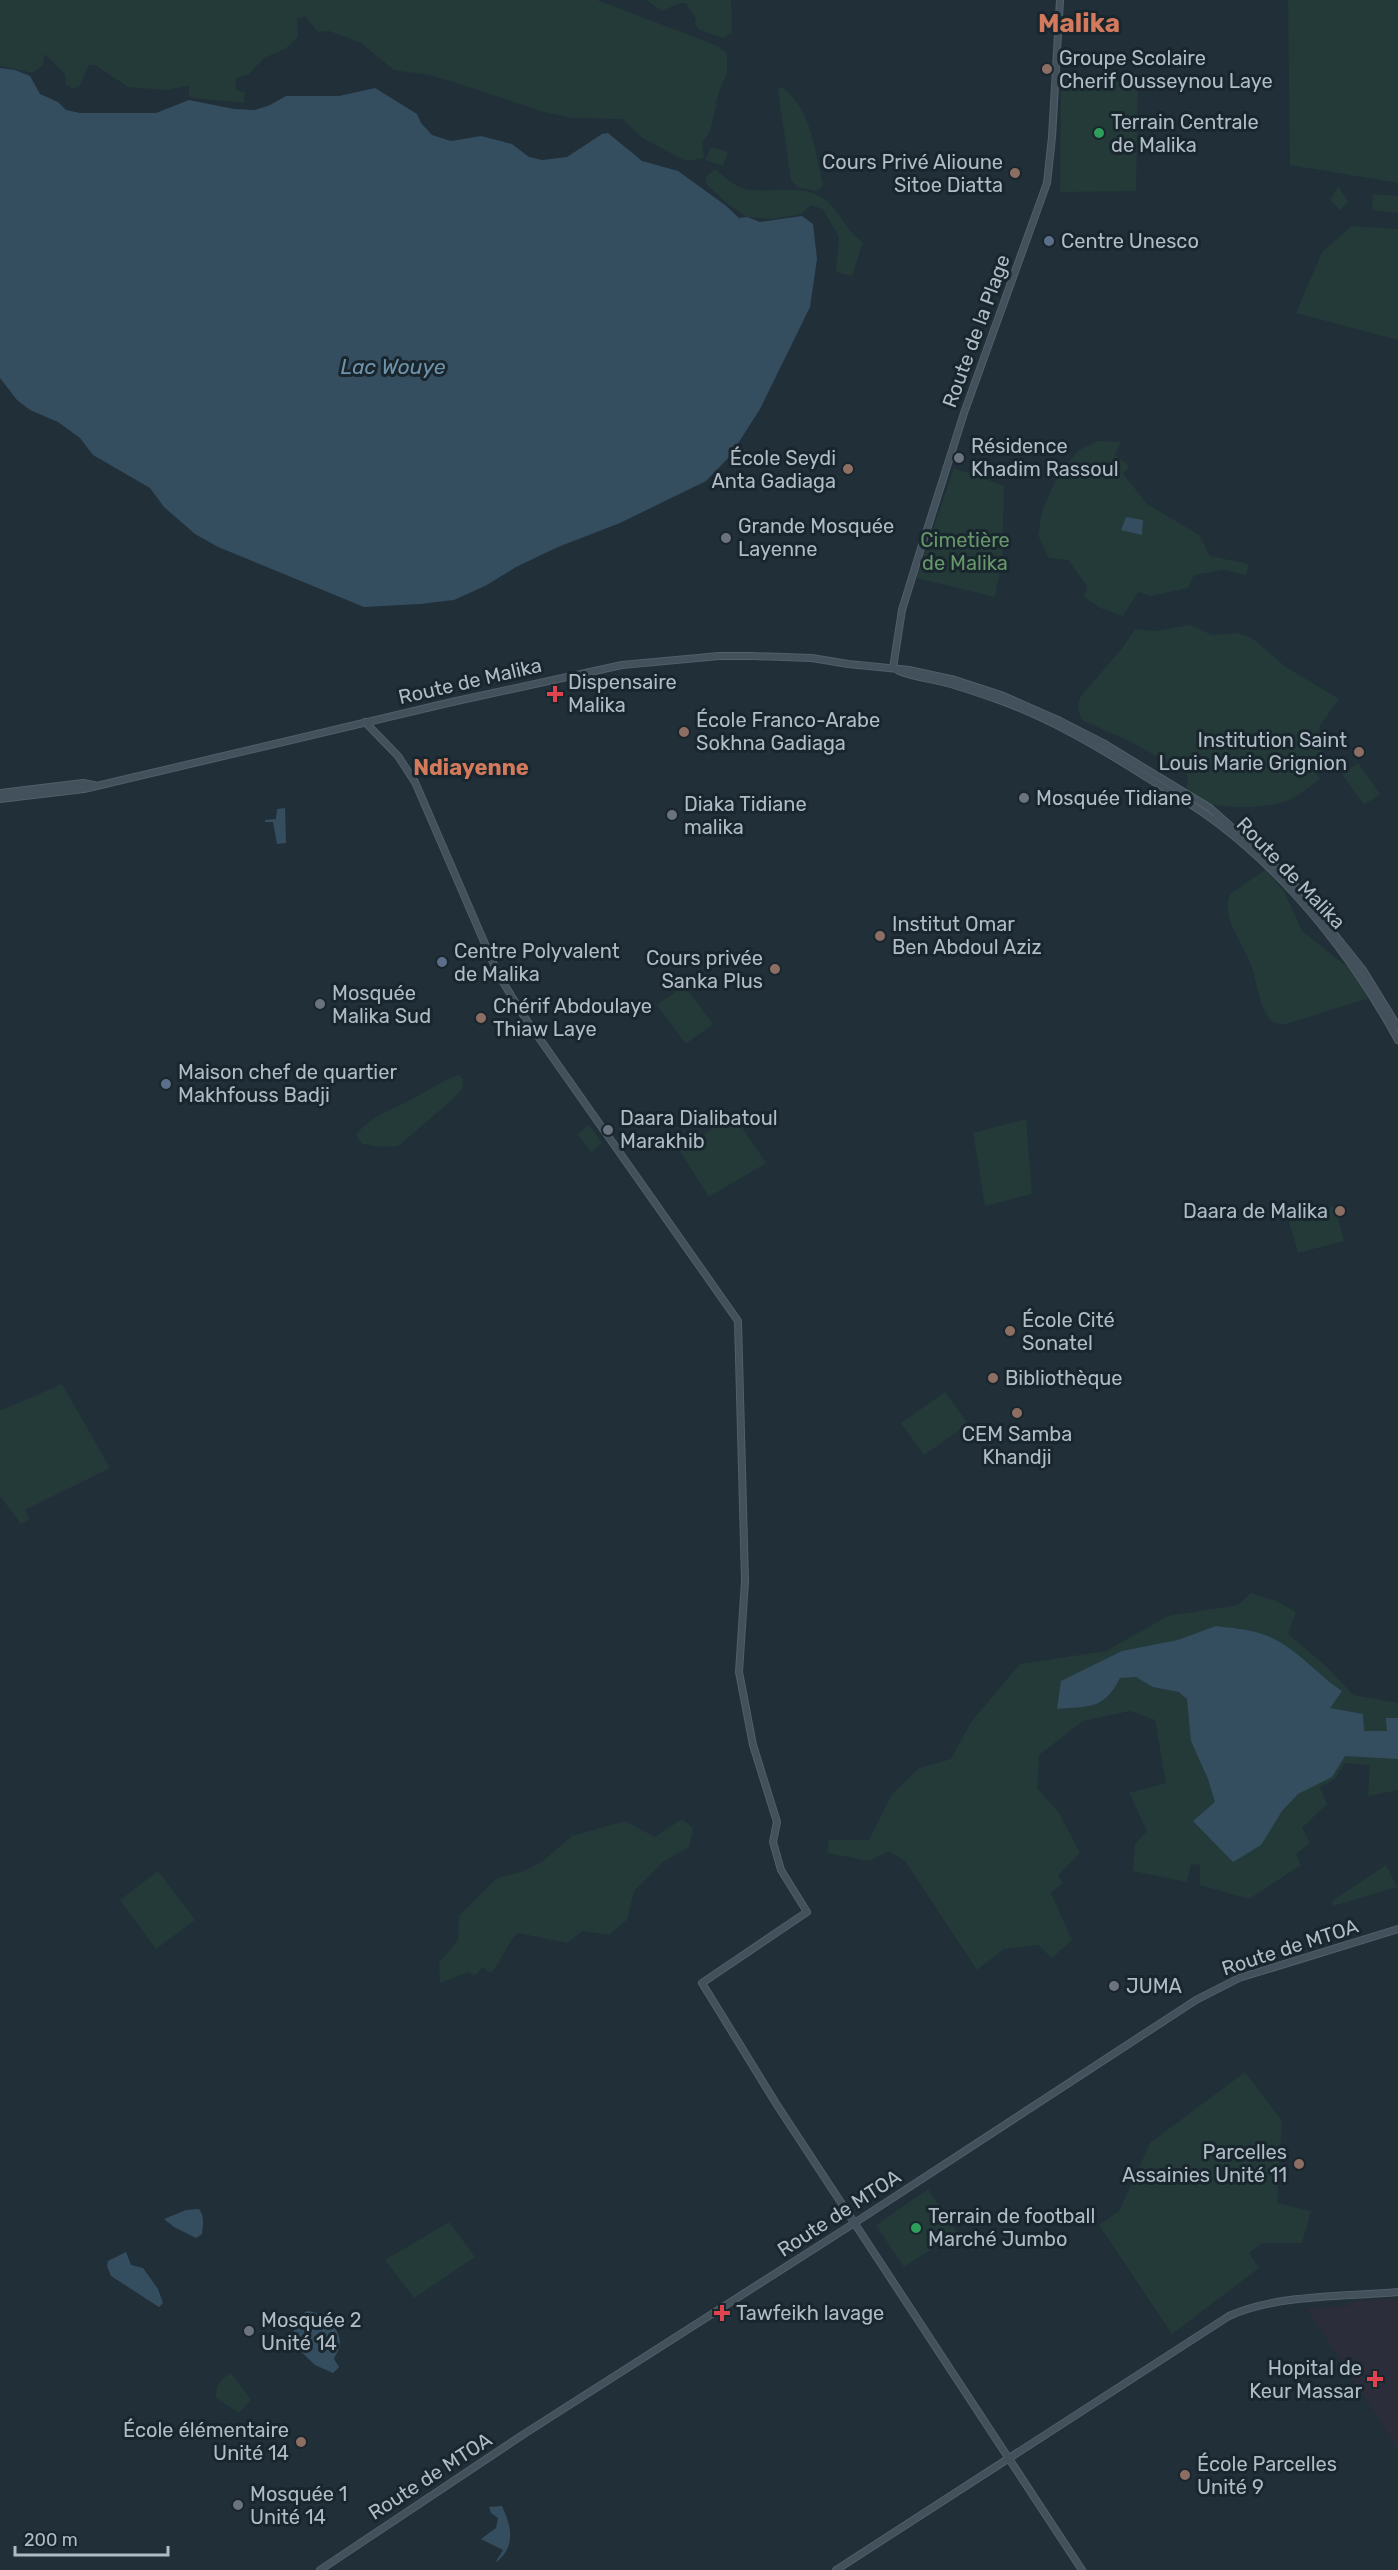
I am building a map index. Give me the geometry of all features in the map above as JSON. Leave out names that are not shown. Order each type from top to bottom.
[{"type":"street","name":"Route de la Plage","points":[[893,668],[902,610],[964,413],[1047,183],[1060,0]]},
{"type":"street","name":"Route de Malika","points":[[0,799],[63,793],[565,675],[653,661],[752,656],[812,658],[909,670],[964,683],[1001,695],[1060,721],[1103,743],[1210,808],[1290,879],[1363,970],[1398,1027]]},
{"type":"street","name":"Route de Malika","points":[[893,668],[998,700],[1052,724],[1100,748],[1191,804],[1220,825],[1254,853],[1324,927],[1368,986],[1398,1041]]},
{"type":"street","points":[[365,722],[398,756],[415,782],[498,974],[513,999],[738,1322],[745,1581],[739,1672],[753,1745],[777,1822],[773,1842],[782,1870],[807,1912],[702,1983],[777,2105],[856,2222],[1082,2570]]},
{"type":"street","name":"Route de Malika","points":[[0,793],[83,783],[97,785]]},
{"type":"street","name":"Route de MTOA","points":[[320,2570],[524,2434],[856,2222],[1209,1992],[1239,1978],[1398,1929]]},
{"type":"street","points":[[836,2570],[1210,2327],[1241,2311],[1272,2303],[1398,2292]]},
{"type":"shaded area","name":"Hopital de Keur Massar","points":[[1398,2298],[1398,2448],[1307,2309],[1348,2306],[1348,2302]]},
{"type":"green space","points":[[0,0],[597,0],[718,46],[727,53],[727,73],[719,91],[710,132],[702,143],[704,158],[686,161],[644,139],[622,119],[572,118],[544,112],[429,75],[394,70],[361,43],[329,31],[318,32],[305,16],[297,19],[298,37],[285,49],[264,58],[249,74],[236,78],[235,90],[245,92],[244,103],[192,98],[189,95],[189,86],[165,90],[128,87],[95,65],[89,65],[80,85],[74,89],[66,85],[65,74],[45,54],[43,65],[33,73],[0,66]]},
{"type":"green space","points":[[646,0],[731,0],[732,33],[723,38],[700,30],[686,3],[680,3],[662,11]]},
{"type":"green space","points":[[1288,0],[1398,0],[1398,183],[1290,165]]},
{"type":"green space","name":"Terrain Centrale de Malika","points":[[1136,73],[1138,76],[1136,191],[1060,192],[1061,76]]},
{"type":"green space","points":[[782,87],[800,107],[811,132],[823,186],[817,191],[797,187],[791,180],[778,89]]},
{"type":"green space","points":[[711,147],[728,152],[723,166],[705,160]]},
{"type":"green space","points":[[715,169],[738,187],[752,190],[802,191],[812,193],[827,201],[857,238],[863,242],[852,276],[836,272],[839,237],[823,209],[811,205],[801,214],[772,219],[747,217],[729,205],[707,185],[705,178]]},
{"type":"green space","points":[[1338,186],[1349,202],[1340,210],[1330,200]]},
{"type":"green space","points":[[1373,194],[1398,196],[1398,213],[1372,210]]},
{"type":"green space","points":[[1352,226],[1398,229],[1398,340],[1296,313],[1322,252]]},
{"type":"green space","points":[[1098,441],[1121,442],[1115,455],[1129,466],[1123,474],[1147,504],[1199,535],[1210,556],[1249,564],[1246,575],[1224,570],[1194,575],[1188,588],[1151,596],[1138,592],[1123,616],[1100,608],[1084,597],[1087,586],[1068,560],[1049,558],[1038,535],[1043,508],[1058,475],[1079,450]]},
{"type":"green space","name":"Cimetière de Malika","points":[[954,468],[1004,486],[1002,561],[995,597],[916,578]]},
{"type":"green space","points":[[1190,625],[1212,635],[1237,633],[1252,638],[1286,667],[1339,699],[1319,727],[1323,750],[1309,760],[1320,779],[1297,796],[1280,803],[1251,807],[1204,802],[1193,797],[1187,789],[1188,776],[1181,770],[1131,742],[1082,720],[1078,708],[1081,696],[1123,647],[1135,629],[1154,631]]},
{"type":"green space","points":[[1358,763],[1380,794],[1364,805],[1342,774]]},
{"type":"green space","points":[[1265,870],[1284,891],[1302,931],[1350,969],[1369,998],[1286,1024],[1271,1020],[1262,1004],[1252,967],[1233,928],[1228,911],[1230,894]]},
{"type":"green space","points":[[684,986],[713,1024],[686,1044],[657,1005]]},
{"type":"green space","points":[[459,1075],[463,1079],[462,1089],[398,1146],[381,1147],[362,1144],[356,1135],[376,1118]]},
{"type":"green space","points":[[733,1114],[766,1163],[709,1197],[680,1151]]},
{"type":"green space","points":[[1026,1119],[1032,1194],[985,1206],[973,1133]]},
{"type":"green space","points":[[589,1125],[602,1143],[591,1152],[577,1134]]},
{"type":"green space","points":[[1335,1206],[1344,1241],[1298,1253],[1288,1218]]},
{"type":"green space","points":[[62,1384],[110,1468],[25,1510],[30,1519],[21,1524],[0,1496],[0,1411]]},
{"type":"green space","points":[[945,1392],[968,1424],[924,1455],[901,1423]]},
{"type":"green space","points":[[1251,1593],[1276,1601],[1296,1612],[1288,1634],[1328,1668],[1353,1695],[1398,1703],[1398,1790],[1368,1796],[1370,1765],[1345,1763],[1335,1779],[1320,1787],[1327,1804],[1302,1828],[1310,1843],[1296,1854],[1301,1865],[1249,1899],[1200,1885],[1200,1865],[1191,1864],[1187,1882],[1133,1871],[1135,1844],[1147,1831],[1129,1793],[1166,1783],[1155,1720],[1130,1711],[1083,1721],[1039,1755],[1037,1788],[1059,1813],[1080,1853],[1058,1875],[1063,1883],[1051,1893],[1072,1940],[1052,1958],[1038,1945],[1004,1949],[977,1970],[905,1861],[889,1851],[869,1861],[827,1853],[829,1840],[869,1840],[892,1794],[919,1768],[951,1759],[971,1722],[1020,1664],[1106,1651],[1168,1616],[1238,1605]]},
{"type":"green space","points":[[682,1819],[693,1828],[689,1847],[663,1862],[634,1891],[627,1920],[609,1935],[583,1931],[567,1943],[518,1933],[490,1973],[483,1967],[474,1976],[468,1972],[440,1983],[439,1963],[458,1940],[459,1916],[497,1878],[522,1872],[543,1861],[572,1836],[625,1821],[655,1837]]},
{"type":"green space","points":[[1386,1865],[1397,1887],[1333,1906],[1332,1901]]},
{"type":"green space","points":[[158,1871],[195,1920],[156,1949],[120,1900]]},
{"type":"green space","points":[[1245,2072],[1282,2121],[1277,2203],[1311,2211],[1302,2243],[1262,2243],[1249,2253],[1259,2268],[1172,2334],[1099,2225],[1119,2211],[1150,2143]]},
{"type":"green space","name":"Terrain de football Marché Jumbo","points":[[928,2189],[957,2232],[904,2267],[876,2225]]},
{"type":"green space","points":[[449,2222],[475,2257],[414,2298],[385,2260]]},
{"type":"green space","points":[[231,2373],[251,2400],[239,2413],[216,2398],[219,2383]]},
{"type":"water","name":"Lac Wouye","points":[[0,68],[15,70],[30,76],[40,94],[58,102],[66,110],[80,113],[156,113],[189,100],[234,109],[255,110],[286,96],[339,96],[375,88],[417,114],[421,123],[432,135],[451,141],[481,136],[512,144],[529,157],[542,160],[567,157],[602,134],[608,133],[642,161],[678,171],[739,218],[747,217],[760,222],[802,216],[813,224],[817,259],[810,307],[760,409],[730,456],[706,481],[620,523],[558,547],[454,600],[364,607],[218,547],[195,534],[164,507],[150,488],[93,455],[80,438],[58,422],[30,410],[17,400],[0,378]]},
{"type":"water","points":[[1126,517],[1143,520],[1142,535],[1121,530]]},
{"type":"water","points":[[285,808],[286,843],[277,844],[273,822],[265,822],[265,820],[276,819],[277,809]]},
{"type":"water","points":[[1216,1626],[1262,1634],[1294,1652],[1342,1691],[1330,1708],[1363,1714],[1364,1731],[1387,1731],[1386,1718],[1398,1718],[1398,1759],[1345,1756],[1332,1777],[1298,1794],[1282,1811],[1261,1845],[1233,1862],[1193,1821],[1215,1802],[1208,1779],[1191,1741],[1187,1699],[1179,1692],[1153,1687],[1136,1677],[1120,1678],[1108,1696],[1101,1701],[1087,1706],[1057,1709],[1061,1681],[1122,1651],[1178,1640]]},
{"type":"water","points":[[199,2209],[203,2218],[203,2227],[202,2234],[196,2238],[164,2219],[186,2210]]},
{"type":"water","points":[[126,2252],[131,2265],[143,2268],[158,2289],[163,2303],[159,2307],[111,2276],[107,2266],[108,2261]]},
{"type":"water","points":[[307,2311],[328,2320],[339,2335],[340,2346],[334,2359],[339,2367],[333,2373],[315,2365],[294,2345],[294,2319]]},
{"type":"water","points":[[502,2506],[510,2529],[510,2537],[506,2551],[495,2563],[503,2550],[481,2539],[496,2528],[498,2518],[491,2513],[489,2507]]},
{"type":"place","name":"Groupe Scolaire Cherif Ousseynou Laye","points":[[1047,69]]},
{"type":"place","name":"Terrain Centrale de Malika","points":[[1099,133]]},
{"type":"place","name":"Cours Privé Alioune Sitoe Diatta","points":[[1015,173]]},
{"type":"place","name":"Centre Unesco","points":[[1049,241]]},
{"type":"place","name":"Résidence Khadim Rassoul","points":[[959,458]]},
{"type":"place","name":"École Seydi Anta Gadiaga","points":[[848,469]]},
{"type":"place","name":"Grande Mosquée Layenne","points":[[726,538]]},
{"type":"place","name":"Dispensaire Malika","points":[[555,694]]},
{"type":"place","name":"École Franco-Arabe Sokhna Gadiaga","points":[[684,732]]},
{"type":"place","name":"Institution Saint Louis Marie Grignion","points":[[1359,752]]},
{"type":"place","name":"Mosquée Tidiane","points":[[1024,798]]},
{"type":"place","name":"Diaka Tidiane malika","points":[[672,815]]},
{"type":"place","name":"Institut Omar Ben Abdoul Aziz","points":[[880,936]]},
{"type":"place","name":"Centre Polyvalent de Malika","points":[[442,962]]},
{"type":"place","name":"Cours privée Sanka Plus","points":[[775,969]]},
{"type":"place","name":"Mosquée Malika Sud","points":[[320,1004]]},
{"type":"place","name":"Chérif Abdoulaye Thiaw Laye","points":[[481,1018]]},
{"type":"place","name":"Maison chef de quartier Makhfouss Badji","points":[[166,1084]]},
{"type":"place","name":"Daara Dialibatoul Marakhib","points":[[608,1130]]},
{"type":"place","name":"Daara de Malika","points":[[1340,1211]]},
{"type":"place","name":"École Cité Sonatel","points":[[1010,1331]]},
{"type":"place","name":"Bibliothèque","points":[[993,1378]]},
{"type":"place","name":"CEM Samba Khandji","points":[[1017,1413]]},
{"type":"place","name":"JUMA","points":[[1114,1986]]},
{"type":"place","name":"Parcelles Assainies Unité 11","points":[[1299,2164]]},
{"type":"place","name":"Terrain de football Marché Jumbo","points":[[916,2228]]},
{"type":"place","name":"Tawfeikh lavage","points":[[722,2313]]},
{"type":"place","name":"Mosquée 2 Unité 14","points":[[249,2331]]},
{"type":"place","name":"Hopital de Keur Massar","points":[[1375,2379]]},
{"type":"place","name":"École élémentaire Unité 14","points":[[301,2442]]},
{"type":"place","name":"École Parcelles Unité 9","points":[[1185,2475]]},
{"type":"place","name":"Mosquée 1 Unité 14","points":[[238,2505]]},
{"type":"district","name":"Malika","points":[[1079,23]]},
{"type":"district","name":"Ndiayenne","points":[[471,767]]}]
